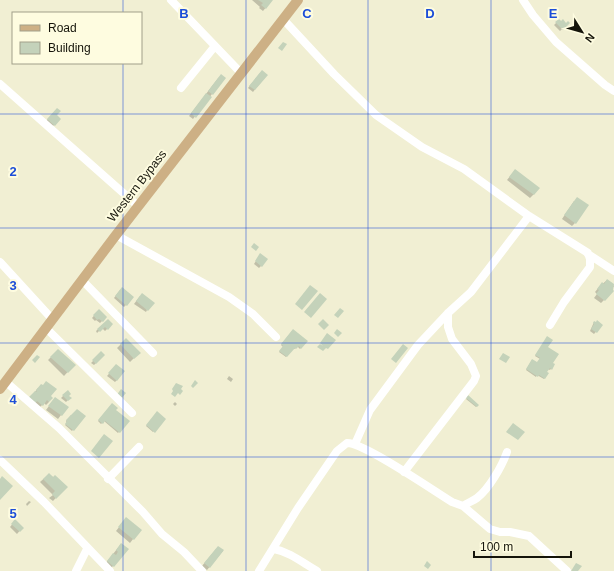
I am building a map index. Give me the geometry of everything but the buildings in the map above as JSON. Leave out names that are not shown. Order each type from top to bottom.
[{"type":"main road","name":"Western Bypass","points":[[3,385],[138,206],[298,0]]},
{"type":"street","points":[[171,0],[241,73]]},
{"type":"street","points":[[523,0],[533,15],[556,42],[605,85],[614,91]]},
{"type":"street","points":[[283,19],[334,74],[376,116],[422,147],[464,169],[529,216],[614,271]]},
{"type":"street","points":[[181,88],[215,46]]},
{"type":"street","points":[[0,84],[138,206]]},
{"type":"street","points":[[355,444],[370,410],[418,345],[448,313],[471,292],[529,216]]},
{"type":"street","points":[[116,235],[229,297],[253,314],[276,338]]},
{"type":"street","points":[[550,325],[564,302],[590,267],[588,253]]},
{"type":"street","points":[[0,262],[52,320]]},
{"type":"street","points":[[82,280],[153,354]]},
{"type":"street","points":[[404,472],[474,381],[476,376],[471,364],[452,339],[448,326],[448,313]]},
{"type":"street","points":[[46,328],[132,413]]},
{"type":"street","points":[[3,385],[59,428],[108,479],[143,512],[162,534],[184,552],[202,571]]},
{"type":"street","points":[[259,571],[298,508],[337,451],[347,443],[355,444],[375,454],[452,502],[463,506],[490,529],[529,536],[567,571]]},
{"type":"street","points":[[108,479],[138,447]]},
{"type":"street","points":[[463,506],[483,492],[502,466],[507,452]]},
{"type":"street","points":[[0,460],[44,502],[87,549],[110,571]]},
{"type":"street","points":[[76,571],[87,549]]},
{"type":"street","points":[[274,549],[282,550],[317,571]]}]
